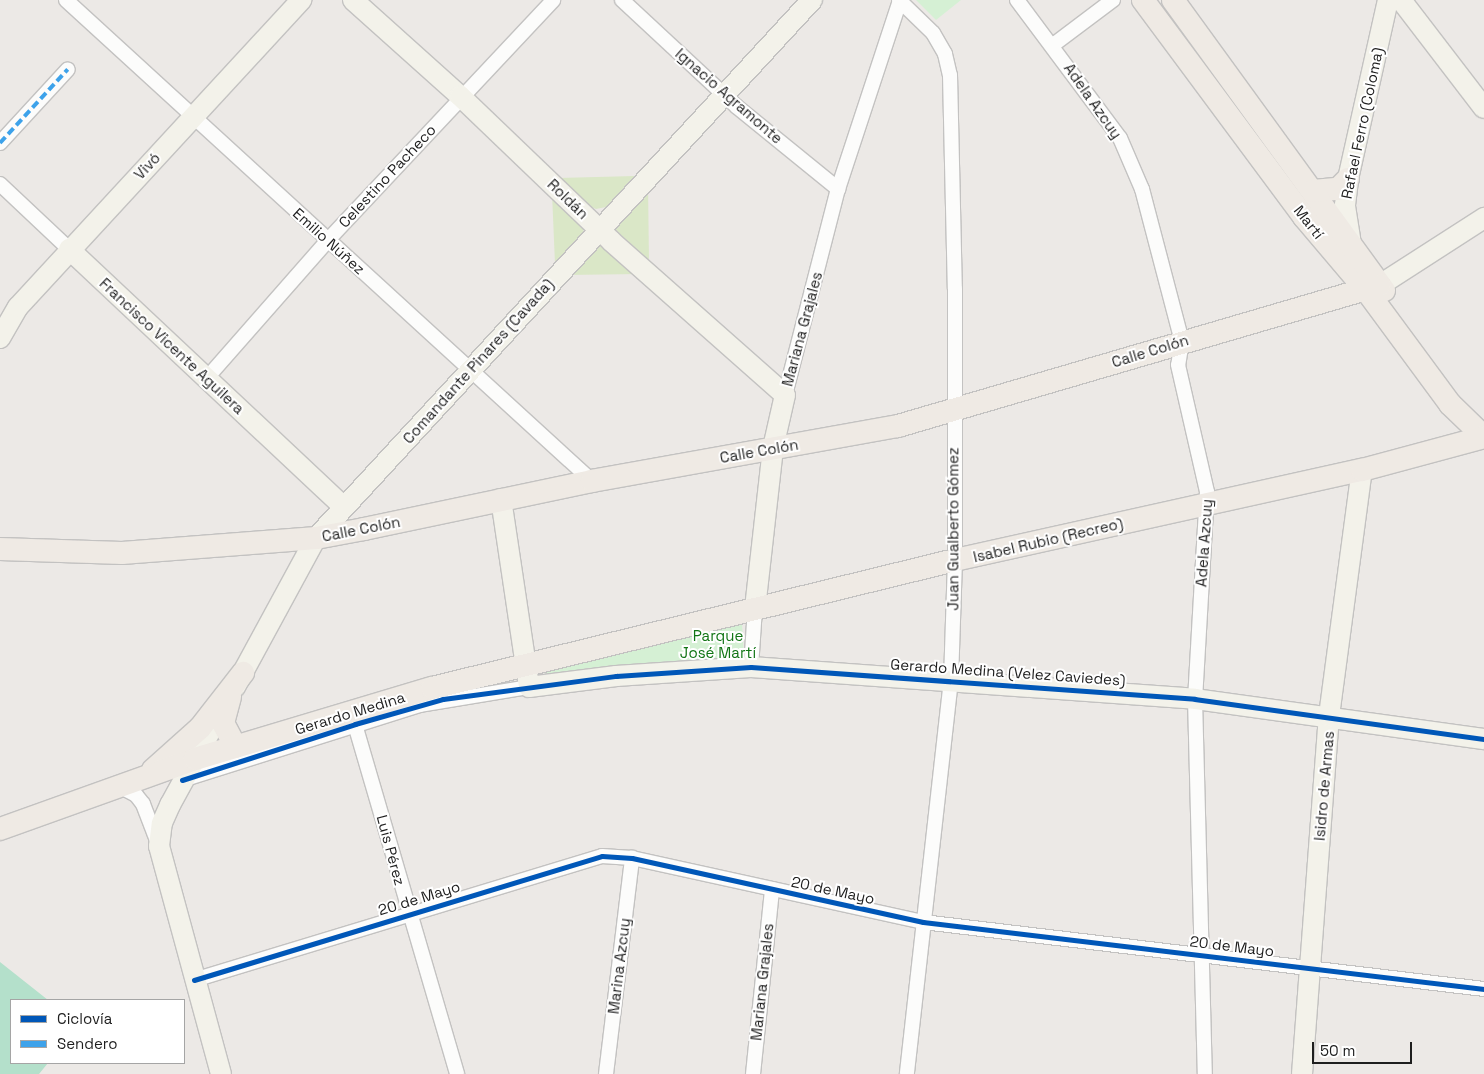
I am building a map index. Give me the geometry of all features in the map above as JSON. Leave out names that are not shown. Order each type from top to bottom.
[{"type":"main road","name":"Martí","points":[[1143,0],[1304,217],[1352,273],[1373,288]]},
{"type":"main road","name":"Martí","points":[[1173,0],[1313,191],[1338,210],[1351,246],[1373,288],[1459,396],[1484,437]]},
{"type":"main road","points":[[1313,191],[1338,189],[1348,179]]},
{"type":"main road","points":[[1304,217],[1338,210]]},
{"type":"main road","points":[[1342,297],[1352,273],[1351,246]]},
{"type":"main road","name":"Calle Colón","points":[[0,549],[122,553],[316,538],[592,481],[898,426],[1182,341],[1373,288]]},
{"type":"main road","name":"Isabel Rubio (Recreo)","points":[[612,642],[955,560],[1362,470],[1484,437]]},
{"type":"main road","name":"Gerardo Medina","points":[[0,829],[117,785],[195,759],[353,717],[527,676],[612,642]]},
{"type":"main road","points":[[147,776],[200,728],[243,673]]},
{"type":"main road","points":[[230,697],[222,723],[236,747]]},
{"type":"street","name":"Emilio Núñez","points":[[66,0],[192,118],[472,369],[592,481]]},
{"type":"street","name":"Vivó","points":[[0,338],[13,313],[69,249],[301,0]]},
{"type":"street","name":"Roldán","points":[[353,0],[460,96],[599,229],[785,395]]},
{"type":"street","name":"Celestino Pacheco","points":[[206,379],[328,240],[460,96],[553,0]]},
{"type":"street","name":"Ignacio Agramonte","points":[[622,0],[726,96],[838,189]]},
{"type":"street","name":"Comandante Pinares (Cavada)","points":[[159,846],[162,823],[182,780],[230,697],[316,538],[599,229],[726,96],[812,0]]},
{"type":"street","name":"Mariana Grajales","points":[[752,668],[755,608],[773,448],[838,189],[899,0]]},
{"type":"street","name":"Juan Gualberto Gómez","points":[[899,0],[933,33],[945,54],[951,82],[955,289],[953,411],[955,560],[951,680],[907,1074]]},
{"type":"street","name":"Adela Azcuy","points":[[1017,0],[1053,45],[1120,138],[1142,189],[1182,341],[1178,365],[1207,492],[1196,699],[1200,955],[1205,1074]]},
{"type":"street","points":[[1053,45],[1113,0]]},
{"type":"street","name":"Rafael Ferro (Coloma)","points":[[1338,210],[1348,179],[1388,0]]},
{"type":"street","points":[[1401,0],[1484,108]]},
{"type":"street","points":[[0,143],[68,69]]},
{"type":"street","name":"Francisco Vicente Aguilera","points":[[0,184],[344,507]]},
{"type":"street","name":"Calle Colón","points":[[1373,288],[1484,218]]},
{"type":"street","name":"Isidro de Armas","points":[[1302,1074],[1308,968],[1330,716],[1362,470]]},
{"type":"street","points":[[502,499],[527,676]]},
{"type":"street","name":"Gerardo Medina (Velez Caviedes)","points":[[527,676],[616,676],[752,668],[951,680],[1196,699],[1330,716],[1484,739]]},
{"type":"street","name":"Gerardo Medina","points":[[182,780],[353,717]]},
{"type":"street","name":"Luis Pérez","points":[[353,717],[408,914],[457,1074]]},
{"type":"street","points":[[117,785],[136,795],[143,804],[159,846],[221,1074]]},
{"type":"street","name":"20 de Mayo","points":[[194,980],[602,856],[632,858],[923,922],[1484,989]]},
{"type":"street","name":"Marina Azcuy","points":[[606,1074],[632,858]]},
{"type":"street","name":"Mariana Grajales","points":[[753,1074],[772,889]]},
{"type":"green space","points":[[916,0],[961,0],[936,20]]},
{"type":"green space","points":[[635,176],[606,207],[596,209],[585,204],[558,178]]},
{"type":"green space","points":[[648,184],[649,262],[616,230],[616,222]]},
{"type":"green space","points":[[552,193],[584,223],[583,233],[555,264]]},
{"type":"green space","points":[[603,241],[641,274],[565,275]]},
{"type":"green space","name":"Parque José Martí","points":[[737,620],[742,624],[744,656],[741,659],[547,677],[544,672]]},
{"type":"green space","points":[[0,962],[47,999],[10,999],[10,1064],[47,1064],[39,1074],[0,1074]]},
{"type":"marked path","points":[[0,143],[68,69]]},
{"type":"cycle path","points":[[182,780],[355,724],[443,699],[616,676],[751,667],[1195,699],[1484,739]]},
{"type":"cycle path","points":[[194,980],[602,856],[632,858],[923,922],[1484,989]]}]
